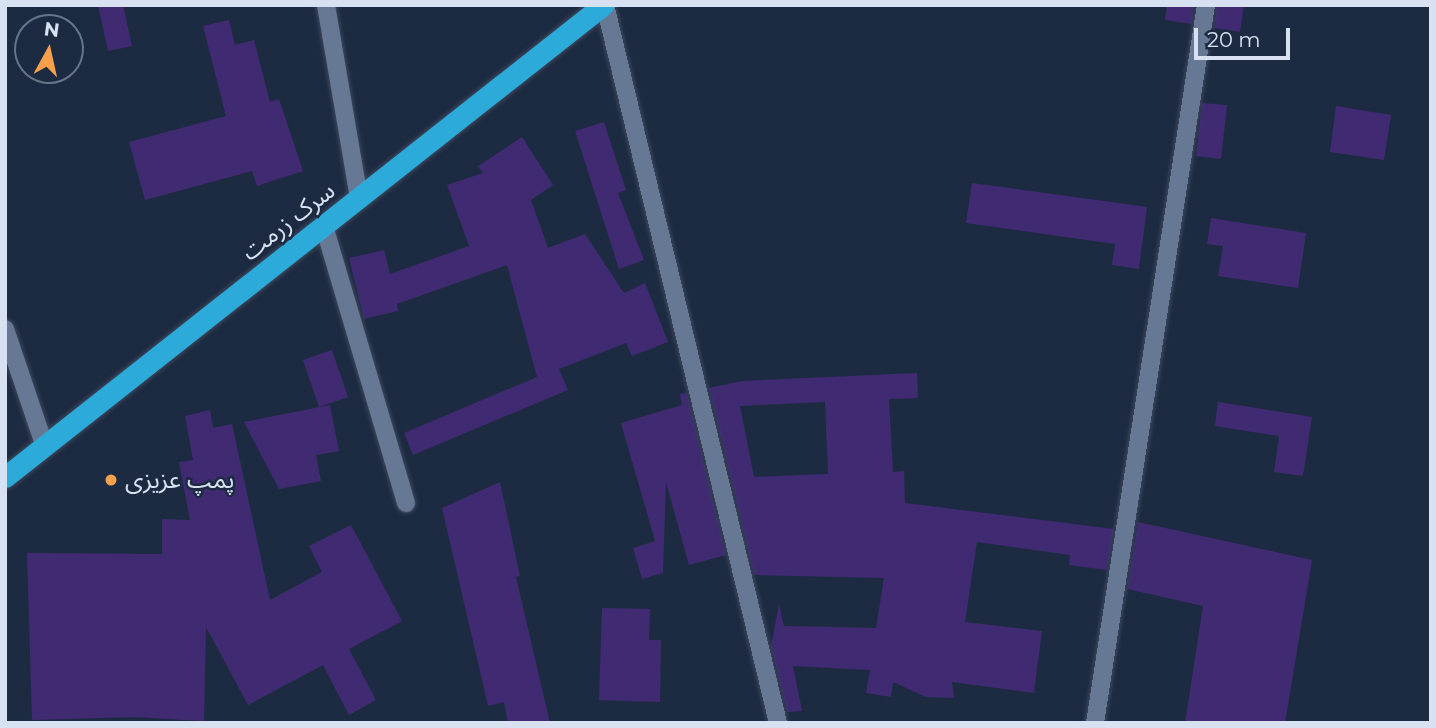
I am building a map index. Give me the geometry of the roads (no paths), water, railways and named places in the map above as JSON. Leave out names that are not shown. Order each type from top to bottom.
[{"type":"highway","name":"سرک زرمت","points":[[5,477],[604,5]]},
{"type":"street","points":[[326,5],[359,199]]},
{"type":"street","points":[[604,5],[778,723]]},
{"type":"street","points":[[1095,723],[1206,5]]},
{"type":"street","points":[[324,226],[406,503]]},
{"type":"street","points":[[5,329],[45,447]]},
{"type":"place","name":"پمپ عزیزی","points":[[111,480]]}]
